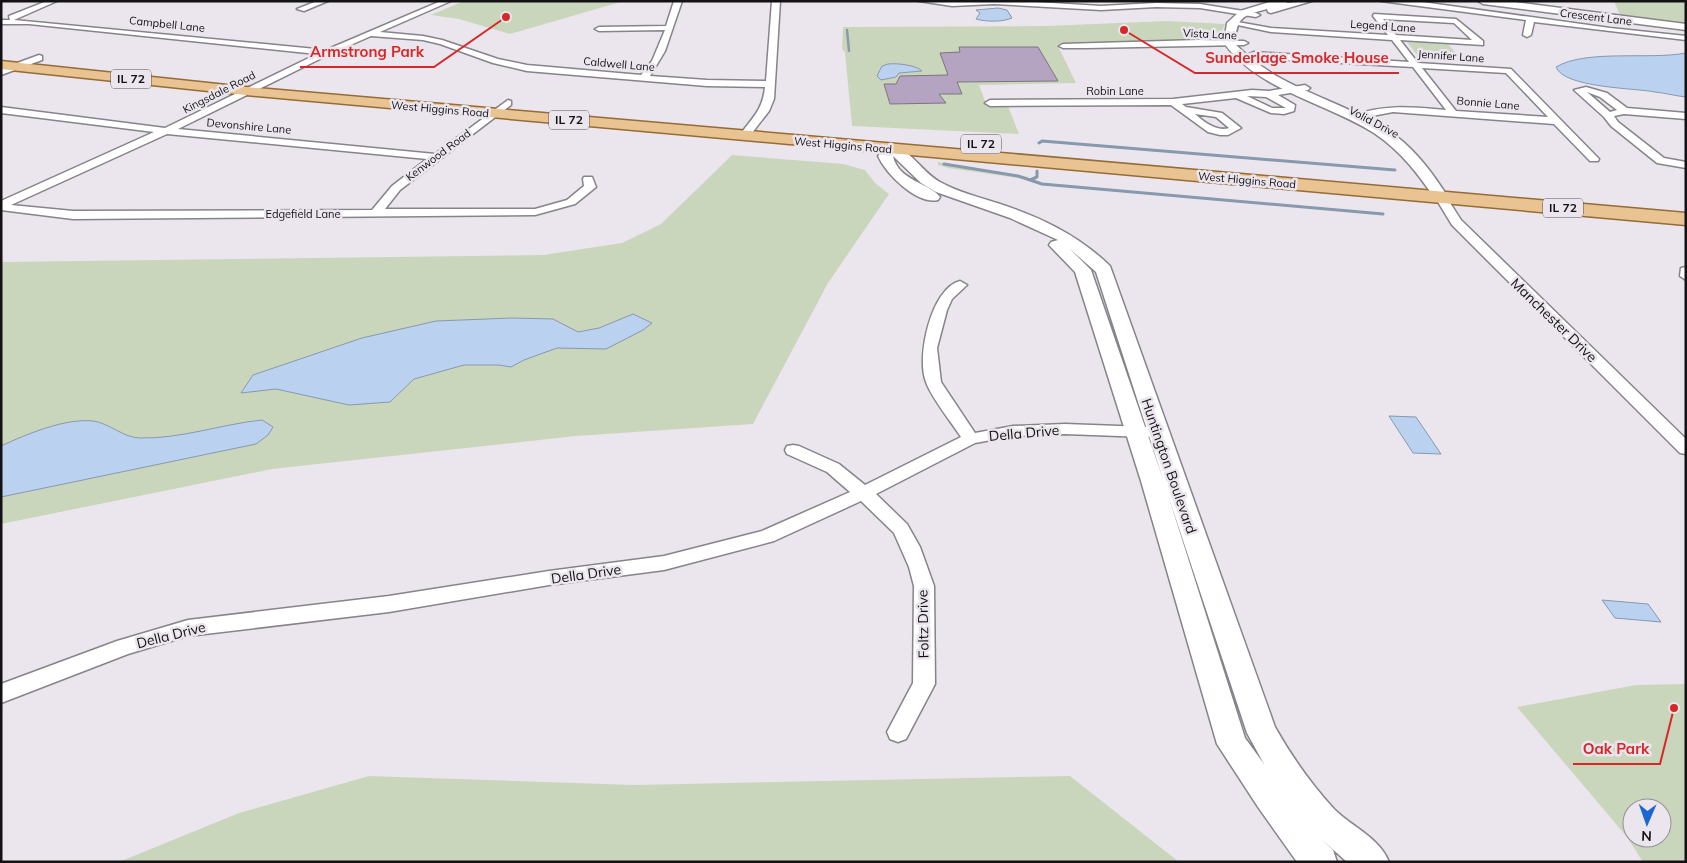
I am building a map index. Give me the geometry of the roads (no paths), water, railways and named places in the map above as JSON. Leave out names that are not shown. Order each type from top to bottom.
[{"type":"main road","name":"West Higgins Road","points":[[1,54],[508,103],[749,130],[892,143],[1436,190],[1686,205]]},
{"type":"main road","name":"West Higgins Road","points":[[9,66],[246,91],[494,114],[749,130]]},
{"type":"main road","name":"West Higgins Road","points":[[1436,190],[1686,219]]},
{"type":"street","points":[[2,20],[18,16],[54,1]]},
{"type":"street","points":[[301,9],[325,1]]},
{"type":"street","name":"Kingsdale Road","points":[[1,206],[166,131],[265,81],[368,33],[448,1]]},
{"type":"street","points":[[644,77],[652,70],[660,53],[678,1]]},
{"type":"street","points":[[749,130],[767,105],[770,93],[769,84],[776,1]]},
{"type":"street","points":[[1118,1],[1130,6]]},
{"type":"street","points":[[1250,53],[1242,35],[1248,19],[1284,1]]},
{"type":"street","points":[[1231,45],[1232,24],[1307,1]]},
{"type":"street","name":"Crescent Lane","points":[[1384,1],[1439,6],[1610,30],[1633,38],[1686,38]]},
{"type":"street","points":[[1484,1],[1682,25]]},
{"type":"street","points":[[1501,1],[1682,25]]},
{"type":"street","points":[[922,3],[994,2],[1130,6],[1200,4],[1248,19]]},
{"type":"street","points":[[1377,16],[1452,112]]},
{"type":"street","points":[[1377,16],[1456,21],[1480,43]]},
{"type":"street","name":"Legend Lane","points":[[1248,19],[1285,31],[1480,43]]},
{"type":"street","name":"Campbell Lane","points":[[2,20],[327,52]]},
{"type":"street","points":[[1527,35],[1530,20]]},
{"type":"street","points":[[1682,25],[1680,33],[1686,38]]},
{"type":"street","points":[[599,29],[668,28]]},
{"type":"street","points":[[1610,30],[1610,37],[1616,40]]},
{"type":"street","name":"Caldwell Lane","points":[[368,33],[423,38],[442,42],[469,53],[527,68],[730,84],[769,84]]},
{"type":"street","name":"Volid Drive","points":[[1231,45],[1250,53],[1259,70],[1398,134],[1413,146],[1435,175],[1436,190]]},
{"type":"street","name":"Vista Lane","points":[[1063,46],[1231,45]]},
{"type":"street","points":[[452,58],[469,53]]},
{"type":"street","name":"Jennifer Lane","points":[[1250,53],[1508,71],[1557,121]]},
{"type":"street","points":[[1,72],[9,66],[39,58]]},
{"type":"street","points":[[1269,94],[1295,87]]},
{"type":"street","name":"Robin Lane","points":[[990,103],[1173,102],[1295,87]]},
{"type":"street","points":[[1624,111],[1601,93],[1579,90],[1608,114],[1614,124],[1660,161],[1686,165]]},
{"type":"street","points":[[1238,95],[1264,108],[1276,111],[1292,109],[1290,105],[1269,94],[1254,91]]},
{"type":"street","points":[[1173,102],[1187,110]]},
{"type":"street","name":"Kenwood Road","points":[[375,214],[396,188],[508,103]]},
{"type":"street","name":"Devonshire Lane","points":[[1,110],[166,131],[436,157]]},
{"type":"street","name":"Bonnie Lane","points":[[1363,117],[1416,111],[1452,112],[1557,121]]},
{"type":"street","points":[[1608,114],[1624,111],[1686,116]]},
{"type":"street","name":"Volid Drive","points":[[1363,117],[1404,149],[1436,190]]},
{"type":"street","points":[[1557,121],[1594,158]]},
{"type":"street","name":"Huntington Boulevard","points":[[892,143],[927,180],[948,192],[1025,218],[1052,230],[1076,244],[1104,270],[1232,744],[1311,853],[1321,862]]},
{"type":"street","name":"Edgefield Lane","points":[[1,206],[73,215],[535,212],[571,202],[590,187],[588,179]]},
{"type":"street","name":"Manchester Drive","points":[[1436,190],[1456,222],[1686,449]]},
{"type":"street","points":[[1686,271],[1686,276]]},
{"type":"street","points":[[960,285],[946,298],[940,310],[930,348],[933,382],[971,439]]},
{"type":"street","name":"Della Drive","points":[[1,694],[124,647],[188,628],[389,604],[549,578],[664,563],[767,536],[864,493],[971,439],[1022,430],[1065,429],[1147,432]]},
{"type":"street","name":"Huntington Boulevard","points":[[1147,432],[1262,733],[1289,779],[1324,820],[1373,862]]},
{"type":"street","name":"Foltz Drive","points":[[793,450],[833,468],[864,493],[901,529],[913,553],[924,586],[924,684],[898,732]]},
{"type":"water","points":[[998,8],[1007,10],[1012,18],[994,21],[976,19],[980,13],[976,10]]},
{"type":"water","points":[[1686,53],[1686,97],[1586,83],[1562,74],[1556,67],[1584,58]]},
{"type":"water","points":[[888,64],[906,65],[922,71],[899,73],[896,77],[881,80],[877,76],[882,66]]},
{"type":"water","points":[[633,314],[652,323],[643,330],[606,349],[557,348],[524,360],[511,367],[464,365],[414,379],[390,402],[349,405],[276,389],[241,393],[253,375],[362,338],[436,321],[512,318],[553,319],[578,332],[599,328]]},
{"type":"water","points":[[1389,416],[1416,417],[1441,454],[1413,453]]},
{"type":"water","points":[[262,420],[273,427],[268,435],[256,444],[1,497],[1,446],[58,424],[93,421],[105,424],[134,437],[155,438]]},
{"type":"water","points":[[1602,600],[1648,604],[1661,622],[1615,618]]},
{"type":"waterway","points":[[847,30],[849,51]]},
{"type":"waterway","points":[[1039,143],[1042,141],[1395,170]]},
{"type":"waterway","points":[[944,164],[1018,176],[1030,180]]},
{"type":"waterway","points":[[1030,180],[1037,177],[1037,171]]},
{"type":"waterway","points":[[1030,180],[1042,184],[1383,214]]},
{"type":"place","name":"Armstrong Park","points":[[506,17]]},
{"type":"place","name":"Sunderlage Smoke House","points":[[1124,30]]},
{"type":"place","name":"Oak Park","points":[[1674,708]]}]
